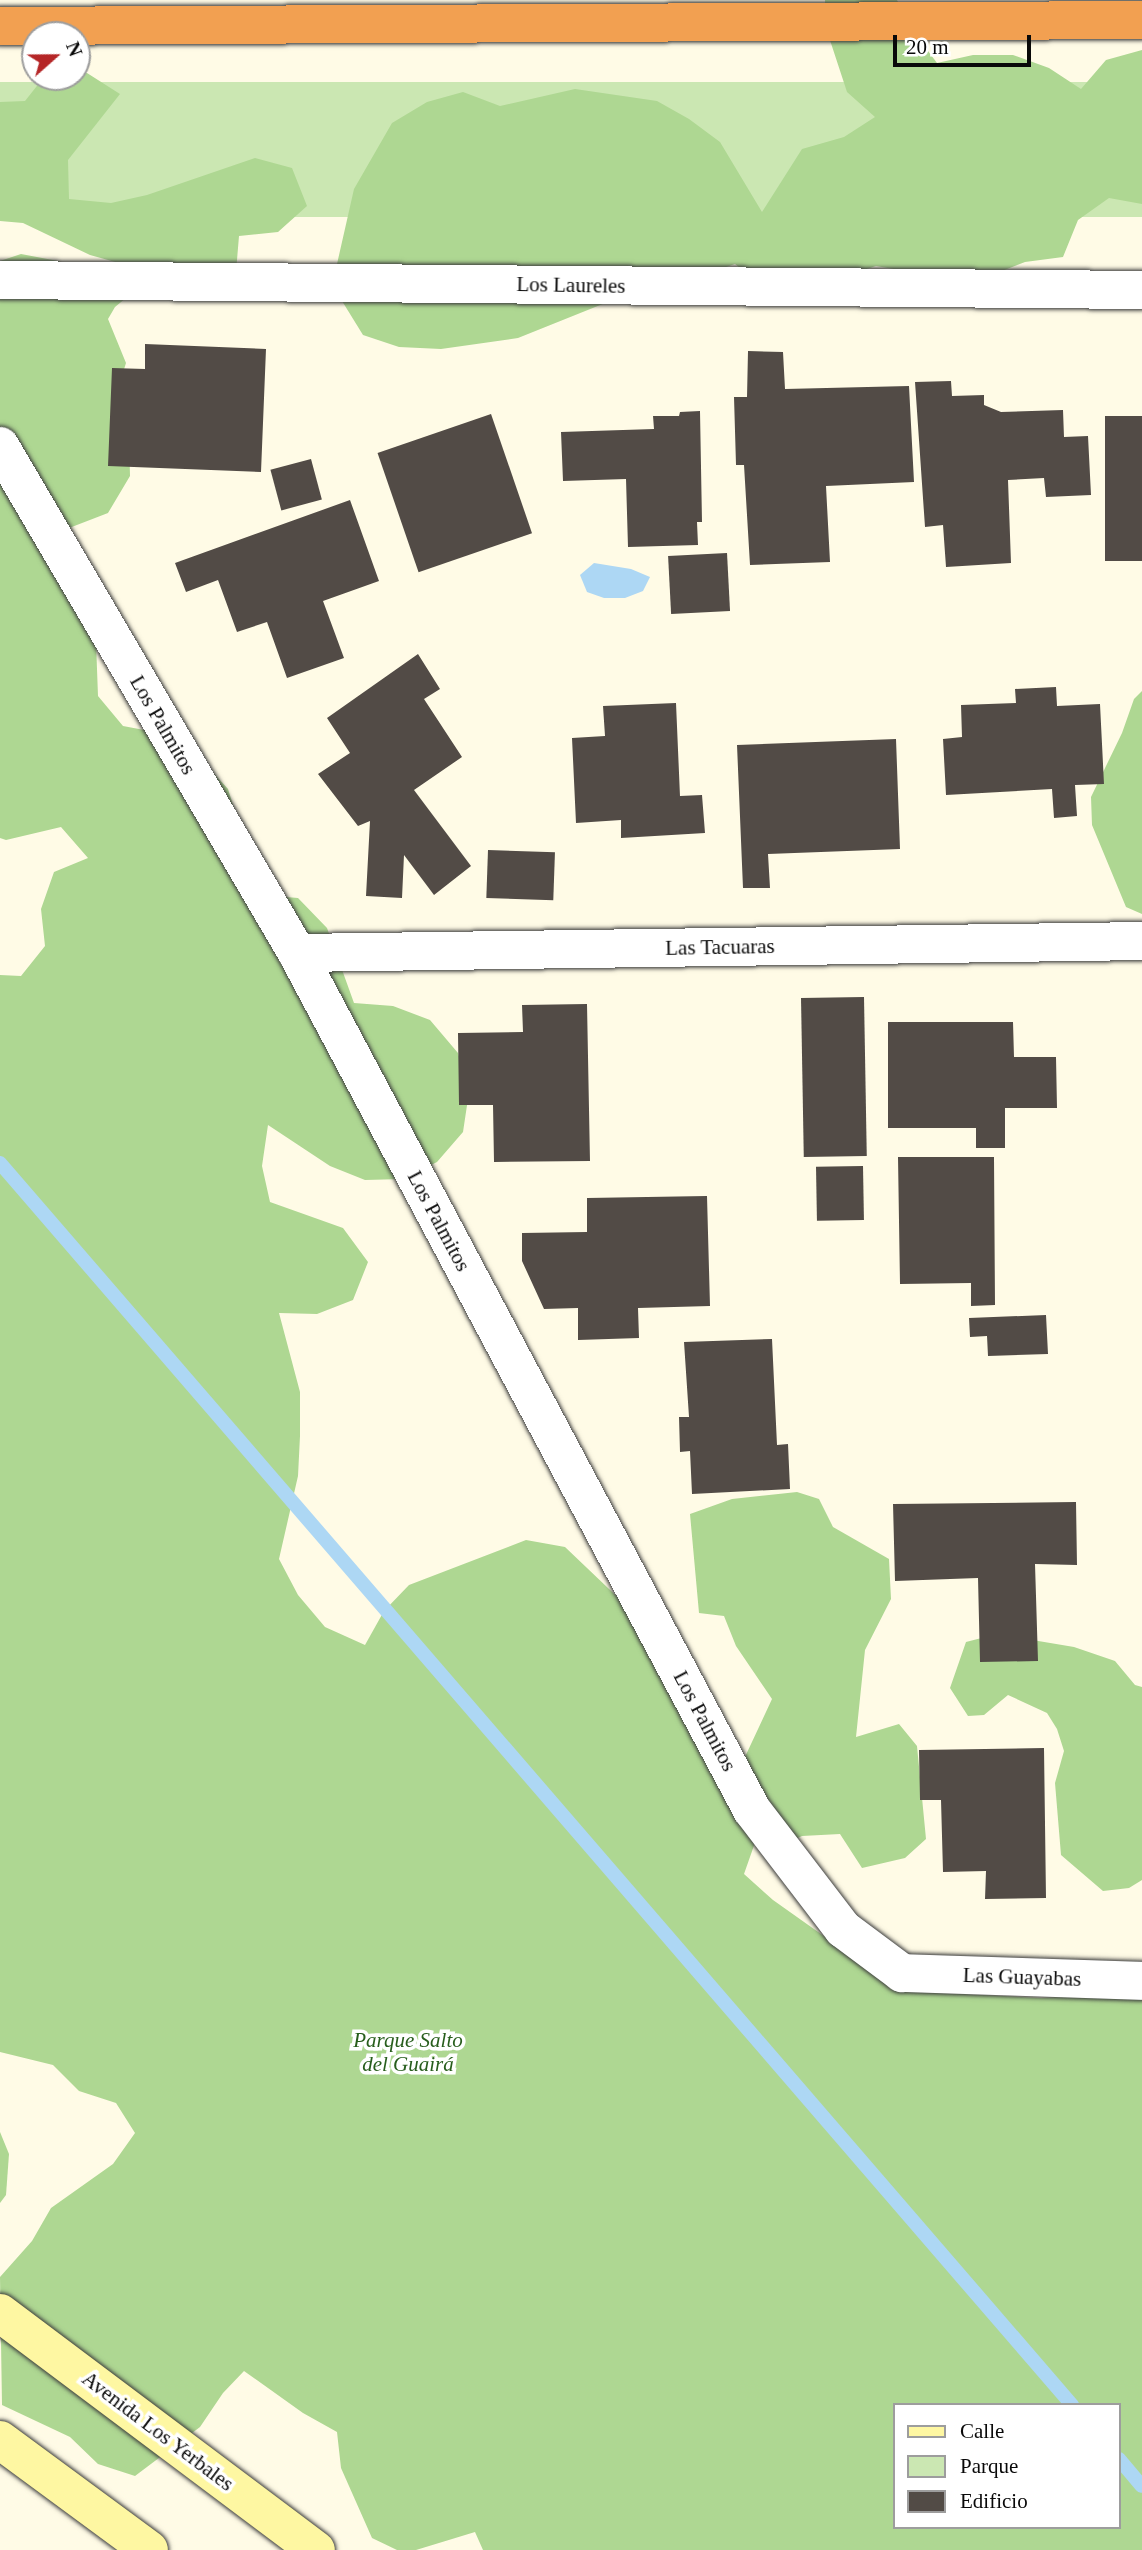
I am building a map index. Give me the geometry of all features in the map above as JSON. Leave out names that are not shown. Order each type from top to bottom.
[{"type":"highway","points":[[0,26],[1142,20]]},
{"type":"street","name":"Los Laureles","points":[[0,280],[1142,290]]},
{"type":"street","name":"Los Palmitos","points":[[0,446],[297,953],[752,1810],[843,1929],[902,1973]]},
{"type":"street","name":"Las Tacuaras","points":[[297,953],[1142,941]]},
{"type":"street","name":"Las Guayabas","points":[[902,1973],[1142,1981]]},
{"type":"street","name":"Avenida Los Yerbales","points":[[0,2313],[316,2550]]},
{"type":"street","points":[[0,2440],[149,2550]]},
{"type":"green space","points":[[825,0],[897,0],[913,31],[937,63],[973,55],[1013,55],[1049,68],[1081,89],[1106,60],[1142,50],[1142,204],[1109,198],[1078,220],[1063,257],[1025,262],[989,276],[952,279],[876,266],[804,289],[766,288],[735,264],[700,276],[660,281],[518,338],[441,349],[399,347],[363,335],[342,301],[337,264],[354,189],[392,123],[427,102],[463,92],[500,106],[575,89],[657,101],[689,119],[720,142],[762,212],[802,149],[844,137],[875,117],[847,92],[825,25]]},
{"type":"green space","points":[[91,76],[120,94],[68,160],[69,199],[111,203],[147,195],[255,158],[292,168],[307,206],[278,232],[239,236],[236,272],[162,275],[90,255],[23,223],[0,221],[0,102],[25,101],[33,91],[91,91]]},
{"type":"green space","points":[[0,82],[21,82],[21,91],[91,91],[91,82],[1142,82],[1142,217],[0,217]]},
{"type":"green space","name":"Parque Salto del Guairá","points":[[21,254],[58,261],[138,288],[115,307],[108,319],[126,363],[114,401],[129,437],[130,476],[108,513],[38,540],[95,615],[98,696],[123,726],[160,733],[198,756],[228,789],[261,895],[298,898],[327,928],[354,1003],[393,1006],[430,1020],[458,1053],[469,1092],[463,1132],[437,1162],[403,1179],[365,1180],[330,1166],[268,1125],[262,1166],[270,1202],[343,1228],[368,1262],[353,1300],[317,1314],[279,1313],[300,1392],[300,1436],[298,1476],[279,1559],[298,1595],[325,1627],[365,1645],[384,1611],[409,1585],[526,1540],[565,1547],[651,1629],[744,1759],[772,1699],[736,1646],[724,1616],[699,1613],[690,1514],[732,1499],[797,1492],[819,1499],[833,1527],[889,1559],[891,1599],[865,1650],[856,1737],[899,1724],[917,1746],[926,1839],[905,1858],[862,1868],[840,1834],[802,1836],[785,1844],[757,1837],[744,1874],[773,1900],[852,1956],[924,1992],[1041,1998],[1079,1996],[1142,1979],[1142,2550],[483,2550],[475,2532],[416,2550],[397,2550],[372,2538],[341,2468],[337,2432],[303,2413],[244,2371],[223,2393],[200,2427],[135,2476],[98,2464],[70,2437],[2,2405],[0,2277],[32,2241],[51,2208],[113,2164],[135,2133],[116,2103],[79,2091],[53,2065],[0,2052],[0,975],[21,976],[45,946],[41,909],[54,872],[88,858],[61,827],[6,840],[0,838],[0,261]]},
{"type":"green space","points":[[1142,691],[1142,914],[1126,907],[1092,825],[1091,797],[1122,733],[1134,699]]},
{"type":"green space","points":[[997,1634],[1074,1647],[1115,1661],[1135,1685],[1142,1687],[1142,1880],[1129,1888],[1103,1891],[1061,1855],[1055,1783],[1064,1751],[1057,1729],[1047,1713],[1008,1695],[984,1715],[968,1716],[950,1688],[966,1642]]},
{"type":"green space","points":[[0,2132],[9,2154],[6,2195],[0,2203]]},
{"type":"water","points":[[594,563],[631,569],[650,577],[643,591],[625,598],[604,598],[587,592],[580,575]]},
{"type":"building","points":[[145,344],[266,349],[261,472],[108,466],[112,368],[145,369]]},
{"type":"building","points":[[748,351],[783,352],[785,389],[909,386],[914,482],[826,486],[830,562],[750,565],[744,465],[736,465],[734,397],[747,397]]},
{"type":"building","points":[[951,381],[952,396],[984,395],[984,405],[1001,412],[1063,410],[1064,437],[1088,436],[1091,495],[1046,497],[1044,478],[1008,480],[1011,563],[946,567],[943,525],[925,527],[915,382]]},
{"type":"building","points":[[700,411],[702,522],[697,522],[698,545],[628,547],[626,479],[563,481],[561,432],[654,429],[653,416],[679,416],[680,412]]},
{"type":"building","points":[[491,414],[532,533],[419,572],[378,453]]},
{"type":"building","points":[[1105,416],[1142,416],[1142,561],[1105,561]]},
{"type":"building","points":[[311,459],[322,500],[281,510],[270,470]]},
{"type":"building","points":[[350,500],[379,581],[323,601],[344,658],[287,678],[267,622],[237,632],[218,580],[186,592],[175,563]]},
{"type":"building","points":[[727,553],[730,611],[671,614],[668,556]]},
{"type":"building","points":[[418,654],[440,689],[424,699],[462,757],[414,790],[471,866],[434,895],[404,855],[402,898],[366,896],[370,821],[358,826],[318,774],[350,753],[327,718]]},
{"type":"building","points":[[1056,687],[1057,706],[1100,704],[1104,784],[1075,785],[1077,816],[1054,818],[1052,789],[946,795],[943,739],[962,737],[961,705],[1016,703],[1015,689]]},
{"type":"building","points":[[676,703],[680,796],[702,795],[705,833],[621,838],[621,820],[576,823],[572,738],[605,736],[603,706]]},
{"type":"building","points":[[896,739],[900,849],[768,854],[770,888],[743,888],[737,745]]},
{"type":"building","points":[[488,850],[555,852],[553,900],[486,898]]},
{"type":"building","points":[[864,997],[867,1156],[804,1157],[801,998]]},
{"type":"building","points":[[587,1004],[590,1161],[494,1162],[493,1105],[459,1105],[458,1033],[523,1032],[522,1005]]},
{"type":"building","points":[[888,1022],[1013,1022],[1014,1057],[1056,1057],[1057,1108],[1005,1108],[1005,1148],[976,1148],[976,1128],[888,1128]]},
{"type":"building","points":[[898,1157],[994,1157],[995,1305],[971,1306],[971,1283],[900,1284]]},
{"type":"building","points":[[863,1166],[864,1220],[817,1221],[816,1167]]},
{"type":"building","points":[[707,1196],[710,1306],[638,1308],[639,1338],[578,1340],[578,1308],[544,1309],[522,1261],[522,1233],[587,1232],[587,1198]]},
{"type":"building","points":[[1046,1315],[1048,1354],[988,1356],[987,1336],[970,1337],[969,1318]]},
{"type":"building","points":[[772,1339],[777,1445],[788,1444],[790,1489],[692,1494],[690,1451],[680,1452],[679,1417],[689,1417],[684,1342]]},
{"type":"building","points":[[1076,1502],[1077,1565],[1035,1564],[1038,1661],[980,1662],[978,1578],[895,1581],[893,1504]]},
{"type":"building","points":[[1044,1748],[1046,1898],[985,1899],[986,1871],[943,1872],[941,1800],[920,1800],[919,1750]]},
{"type":"waterway","points":[[0,1163],[1070,2403]]},
{"type":"waterway","points":[[1121,2461],[1142,2486]]}]
